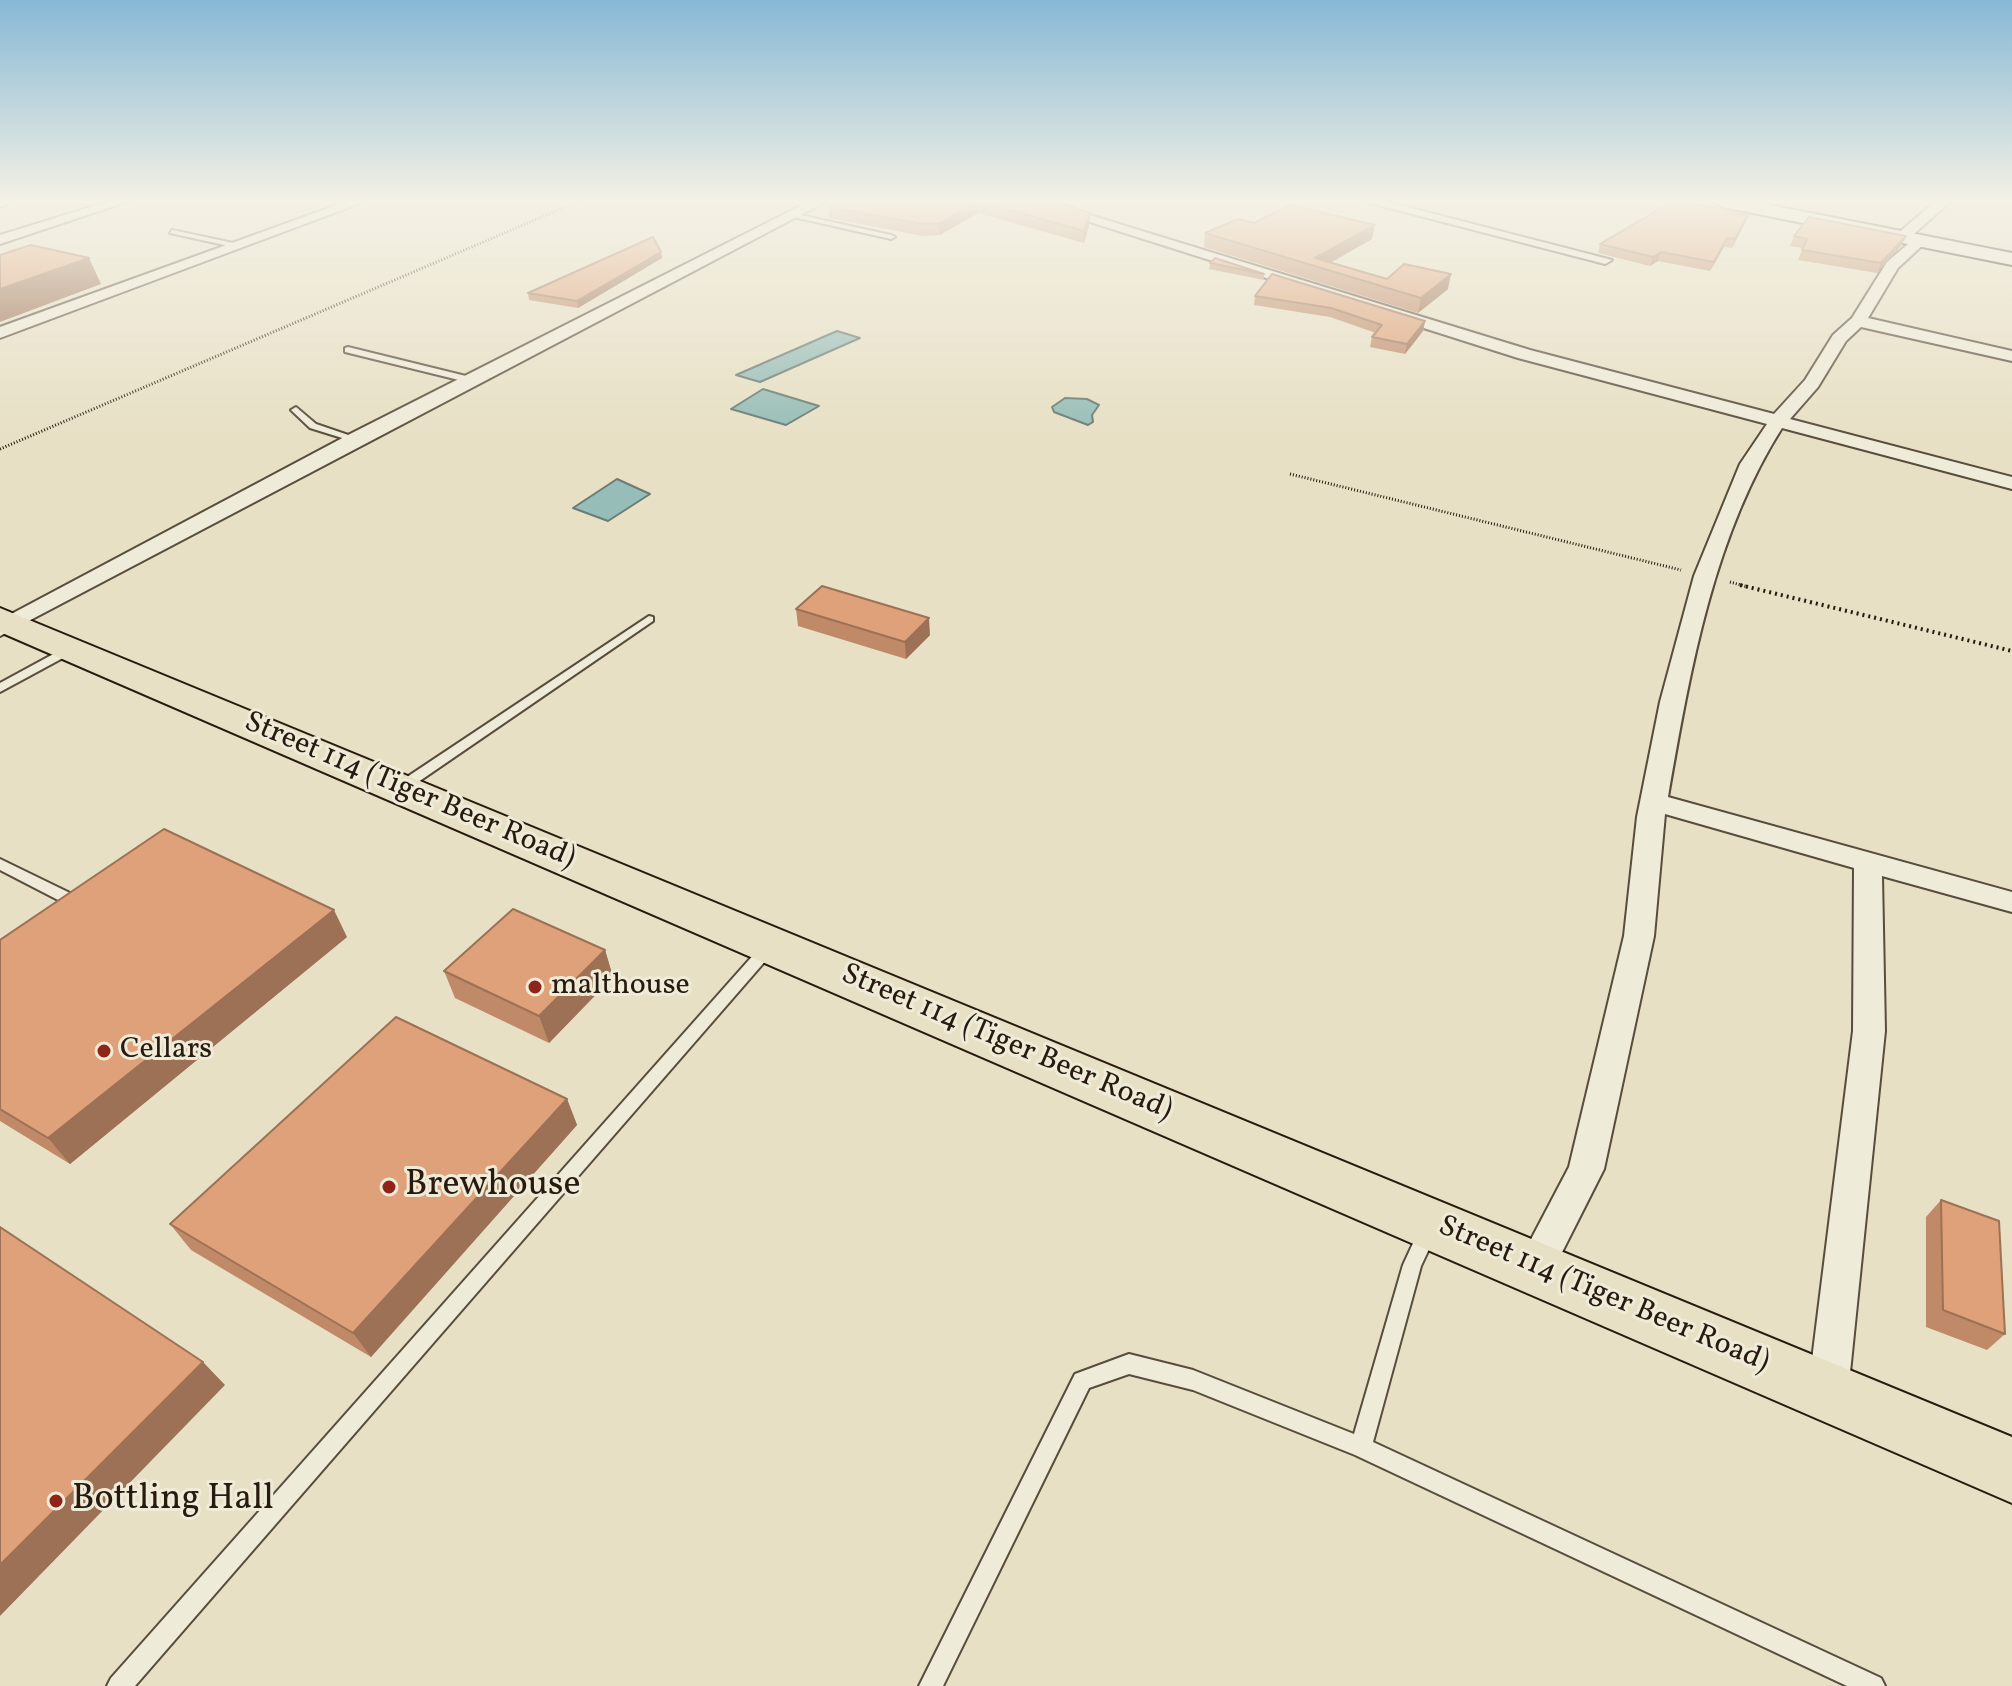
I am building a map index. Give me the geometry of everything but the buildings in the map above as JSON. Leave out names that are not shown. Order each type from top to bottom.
[{"type":"main road","name":"Street 114 (Tiger Beer Road)","points":[[3,624],[70,649],[2012,1470]]},
{"type":"street","points":[[0,333],[146,280]]},
{"type":"street","points":[[3,624],[666,280]]},
{"type":"street","points":[[1285,280],[1524,354],[2012,483]]},
{"type":"street","points":[[1535,1268],[1586,1169],[1639,936],[1654,802],[1672,702],[1705,576],[1750,464],[1777,422],[1812,383],[1839,338],[1858,321],[1883,280]]},
{"type":"street","points":[[1858,321],[2012,356]]},
{"type":"street","points":[[1654,802],[2012,902]]},
{"type":"street","points":[[1828,1392],[1869,1031],[1868,861]]},
{"type":"lane","points":[[348,350],[471,380]]},
{"type":"lane","points":[[296,410],[313,426],[355,439]]},
{"type":"lane","points":[[400,788],[649,619]]},
{"type":"lane","points":[[0,688],[70,649]]},
{"type":"lane","points":[[0,864],[67,898]]},
{"type":"lane","points":[[119,1686],[771,945]]},
{"type":"lane","points":[[1361,1447],[1412,1265],[1432,1224]]},
{"type":"lane","points":[[931,1686],[1082,1381],[1129,1364],[1193,1380],[1361,1447],[1873,1686]]},
{"type":"path","points":[[0,449],[395,280]]},
{"type":"path","points":[[1290,474],[2012,651]]},
{"type":"water","points":[[837,331],[860,338],[760,382],[736,375]]},
{"type":"water","points":[[763,389],[819,406],[786,425],[731,409]]},
{"type":"water","points":[[1065,398],[1087,399],[1099,405],[1092,415],[1093,422],[1088,425],[1054,412],[1052,407]]},
{"type":"water","points":[[617,479],[650,494],[608,521],[573,508]]},
{"type":"place","name":"malthouse","points":[[535,987]]},
{"type":"place","name":"Cellars","points":[[104,1051]]},
{"type":"place","name":"Brewhouse","points":[[389,1187]]},
{"type":"place","name":"Bottling Hall","points":[[56,1501]]}]
